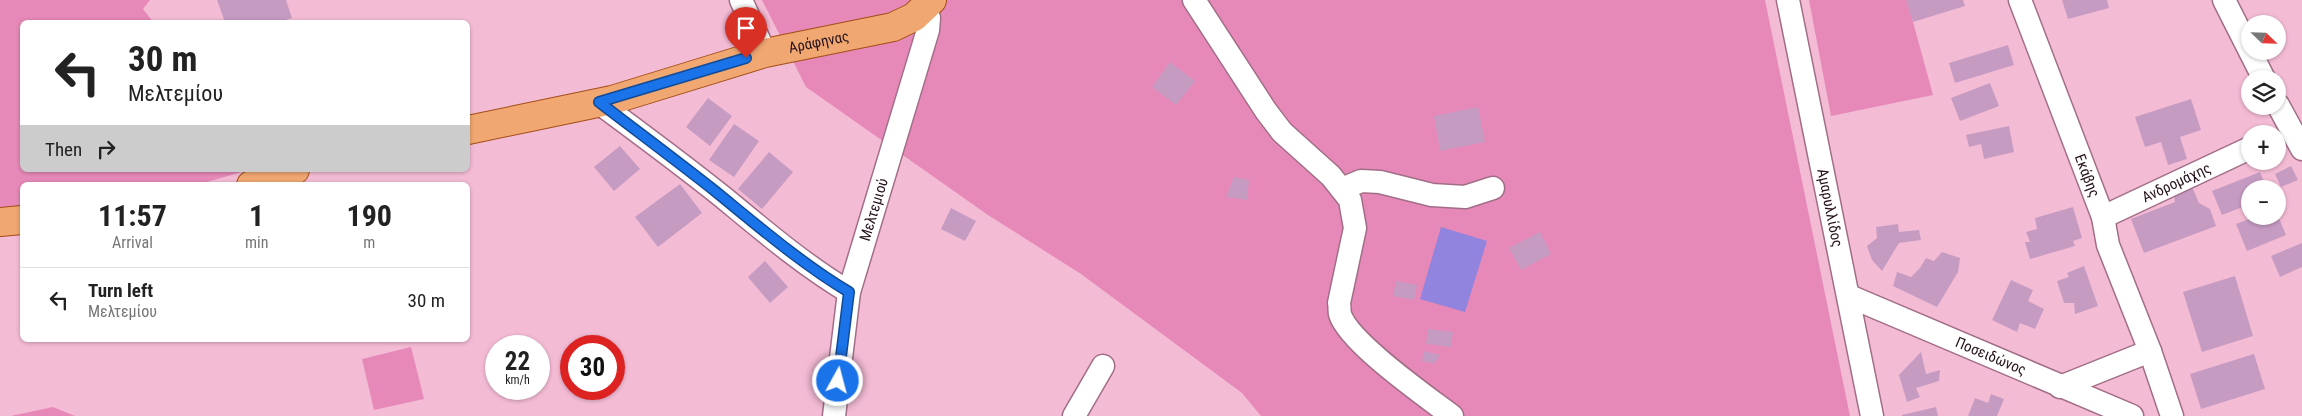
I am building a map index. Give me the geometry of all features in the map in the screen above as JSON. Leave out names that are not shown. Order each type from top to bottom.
[{"type":"main road","name":"Αράφηνας","points":[[470,130],[599,102],[765,52],[893,27],[914,17],[929,4]]},
{"type":"main road","points":[[260,182],[289,172]]},
{"type":"main road","points":[[0,222],[20,220]]},
{"type":"street","points":[[741,0],[765,52]]},
{"type":"street","points":[[1194,0],[1266,111],[1282,132],[1342,189],[1350,200],[1355,228],[1341,285],[1340,315],[1349,329],[1391,370],[1452,416]]},
{"type":"street","name":"Αμαρυλλίδος","points":[[1788,0],[1872,416]]},
{"type":"street","name":"Εκάβης","points":[[2020,0],[2103,217],[2108,244],[2150,351],[2172,416]]},
{"type":"street","points":[[2224,0],[2259,70]]},
{"type":"street","name":"Μελτεμιού","points":[[834,416],[849,292],[928,30],[929,4]]},
{"type":"street","points":[[599,102],[762,229],[834,283],[849,292]]},
{"type":"street","points":[[2286,134],[2302,149]]},
{"type":"street","name":"Ανδρομάχης","points":[[2103,217],[2241,152]]},
{"type":"street","points":[[1342,189],[1361,181],[1380,182],[1432,195],[1465,197],[1492,188]]},
{"type":"street","name":"Ποσειδώνος","points":[[1849,296],[2132,416]]},
{"type":"street","points":[[2060,387],[2150,351]]},
{"type":"street","points":[[1074,416],[1103,366]]},
{"type":"shaded area","points":[[0,0],[150,0],[143,9],[151,20],[20,20],[20,172],[242,172],[207,182],[20,182],[20,208],[0,208]]},
{"type":"shaded area","points":[[762,0],[1765,0],[1850,416],[1261,416],[1242,393],[1081,274],[988,215],[806,87]]},
{"type":"shaded area","points":[[1809,0],[1907,0],[1933,95],[1831,116]]},
{"type":"shaded area","points":[[1441,227],[1487,241],[1465,312],[1420,299]]},
{"type":"shaded area","points":[[411,347],[424,399],[374,410],[362,359]]},
{"type":"shaded area","points":[[53,407],[75,416],[11,416]]},
{"type":"building","points":[[217,0],[286,0],[292,18],[286,20],[224,20]]},
{"type":"building","points":[[1906,0],[1963,0],[1965,6],[1913,22]]},
{"type":"building","points":[[2062,0],[2107,0],[2109,8],[2068,19]]},
{"type":"building","points":[[2008,45],[2014,65],[1955,83],[1949,63]]},
{"type":"building","points":[[1170,62],[1195,81],[1176,105],[1152,87]]},
{"type":"building","points":[[1990,83],[1999,106],[1960,121],[1951,98]]},
{"type":"building","points":[[708,98],[732,116],[710,146],[686,127]]},
{"type":"building","points":[[2191,99],[2201,130],[2180,137],[2187,159],[2168,165],[2161,142],[2145,147],[2135,117]]},
{"type":"building","points":[[1478,107],[1485,142],[1440,151],[1434,116]]},
{"type":"building","points":[[734,124],[759,141],[734,177],[709,160]]},
{"type":"building","points":[[2009,126],[2014,152],[1984,159],[1981,144],[1969,147],[1966,135]]},
{"type":"building","points":[[620,146],[640,169],[614,191],[594,167]]},
{"type":"building","points":[[769,152],[793,172],[762,209],[738,189]]},
{"type":"building","points":[[2291,166],[2298,180],[2286,185],[2286,180],[2278,180],[2275,174]]},
{"type":"building","points":[[2260,172],[2263,180],[2241,180],[2241,208],[2222,215],[2212,191]]},
{"type":"building","points":[[1234,177],[1249,180],[1247,200],[1226,197]]},
{"type":"building","points":[[680,184],[702,213],[658,247],[635,217]]},
{"type":"building","points":[[2192,187],[2199,203],[2210,209],[2216,226],[2144,253],[2131,219],[2175,202],[2173,189]]},
{"type":"building","points":[[2073,207],[2082,238],[2073,241],[2075,246],[2030,259],[2025,242],[2030,242],[2026,232],[2037,229],[2035,218]]},
{"type":"building","points":[[951,208],[976,221],[965,241],[941,229]]},
{"type":"building","points":[[2241,222],[2241,225],[2282,225],[2286,235],[2247,251],[2236,224]]},
{"type":"building","points":[[1898,224],[1899,232],[1919,230],[1921,240],[1899,243],[1882,271],[1872,260],[1867,246],[1877,238],[1876,227]]},
{"type":"building","points":[[1540,232],[1551,254],[1521,270],[1509,248]]},
{"type":"building","points":[[2302,243],[2302,267],[2280,277],[2271,256]]},
{"type":"building","points":[[1942,252],[1960,258],[1958,272],[1937,307],[1893,286],[1897,272],[1911,277],[1926,258],[1934,261]]},
{"type":"building","points":[[765,261],[788,287],[770,303],[748,277]]},
{"type":"building","points":[[2084,266],[2098,306],[2075,314],[2074,303],[2064,303],[2057,281],[2069,277],[2067,273]]},
{"type":"building","points":[[2235,276],[2253,336],[2202,352],[2183,292]]},
{"type":"building","points":[[2011,280],[2033,290],[2028,301],[2044,309],[2035,329],[2020,323],[2017,332],[1992,320]]},
{"type":"building","points":[[1396,281],[1417,285],[1414,300],[1393,296]]},
{"type":"building","points":[[1428,329],[1453,332],[1451,347],[1426,344]]},
{"type":"building","points":[[1424,351],[1440,355],[1434,364],[1422,361]]},
{"type":"building","points":[[1921,352],[1926,374],[1940,370],[1939,381],[1916,388],[1920,397],[1907,402],[1899,375]]},
{"type":"building","points":[[2254,354],[2265,389],[2201,409],[2190,374]]},
{"type":"building","points":[[1991,394],[2004,399],[1997,416],[1968,416],[1975,398],[1988,403]]},
{"type":"building","points":[[1936,407],[1938,416],[1902,416],[1902,415]]},
{"type":"route","points":[[746,58],[612,100],[599,102],[672,157],[754,223],[834,283],[849,292],[838,381]]}]
